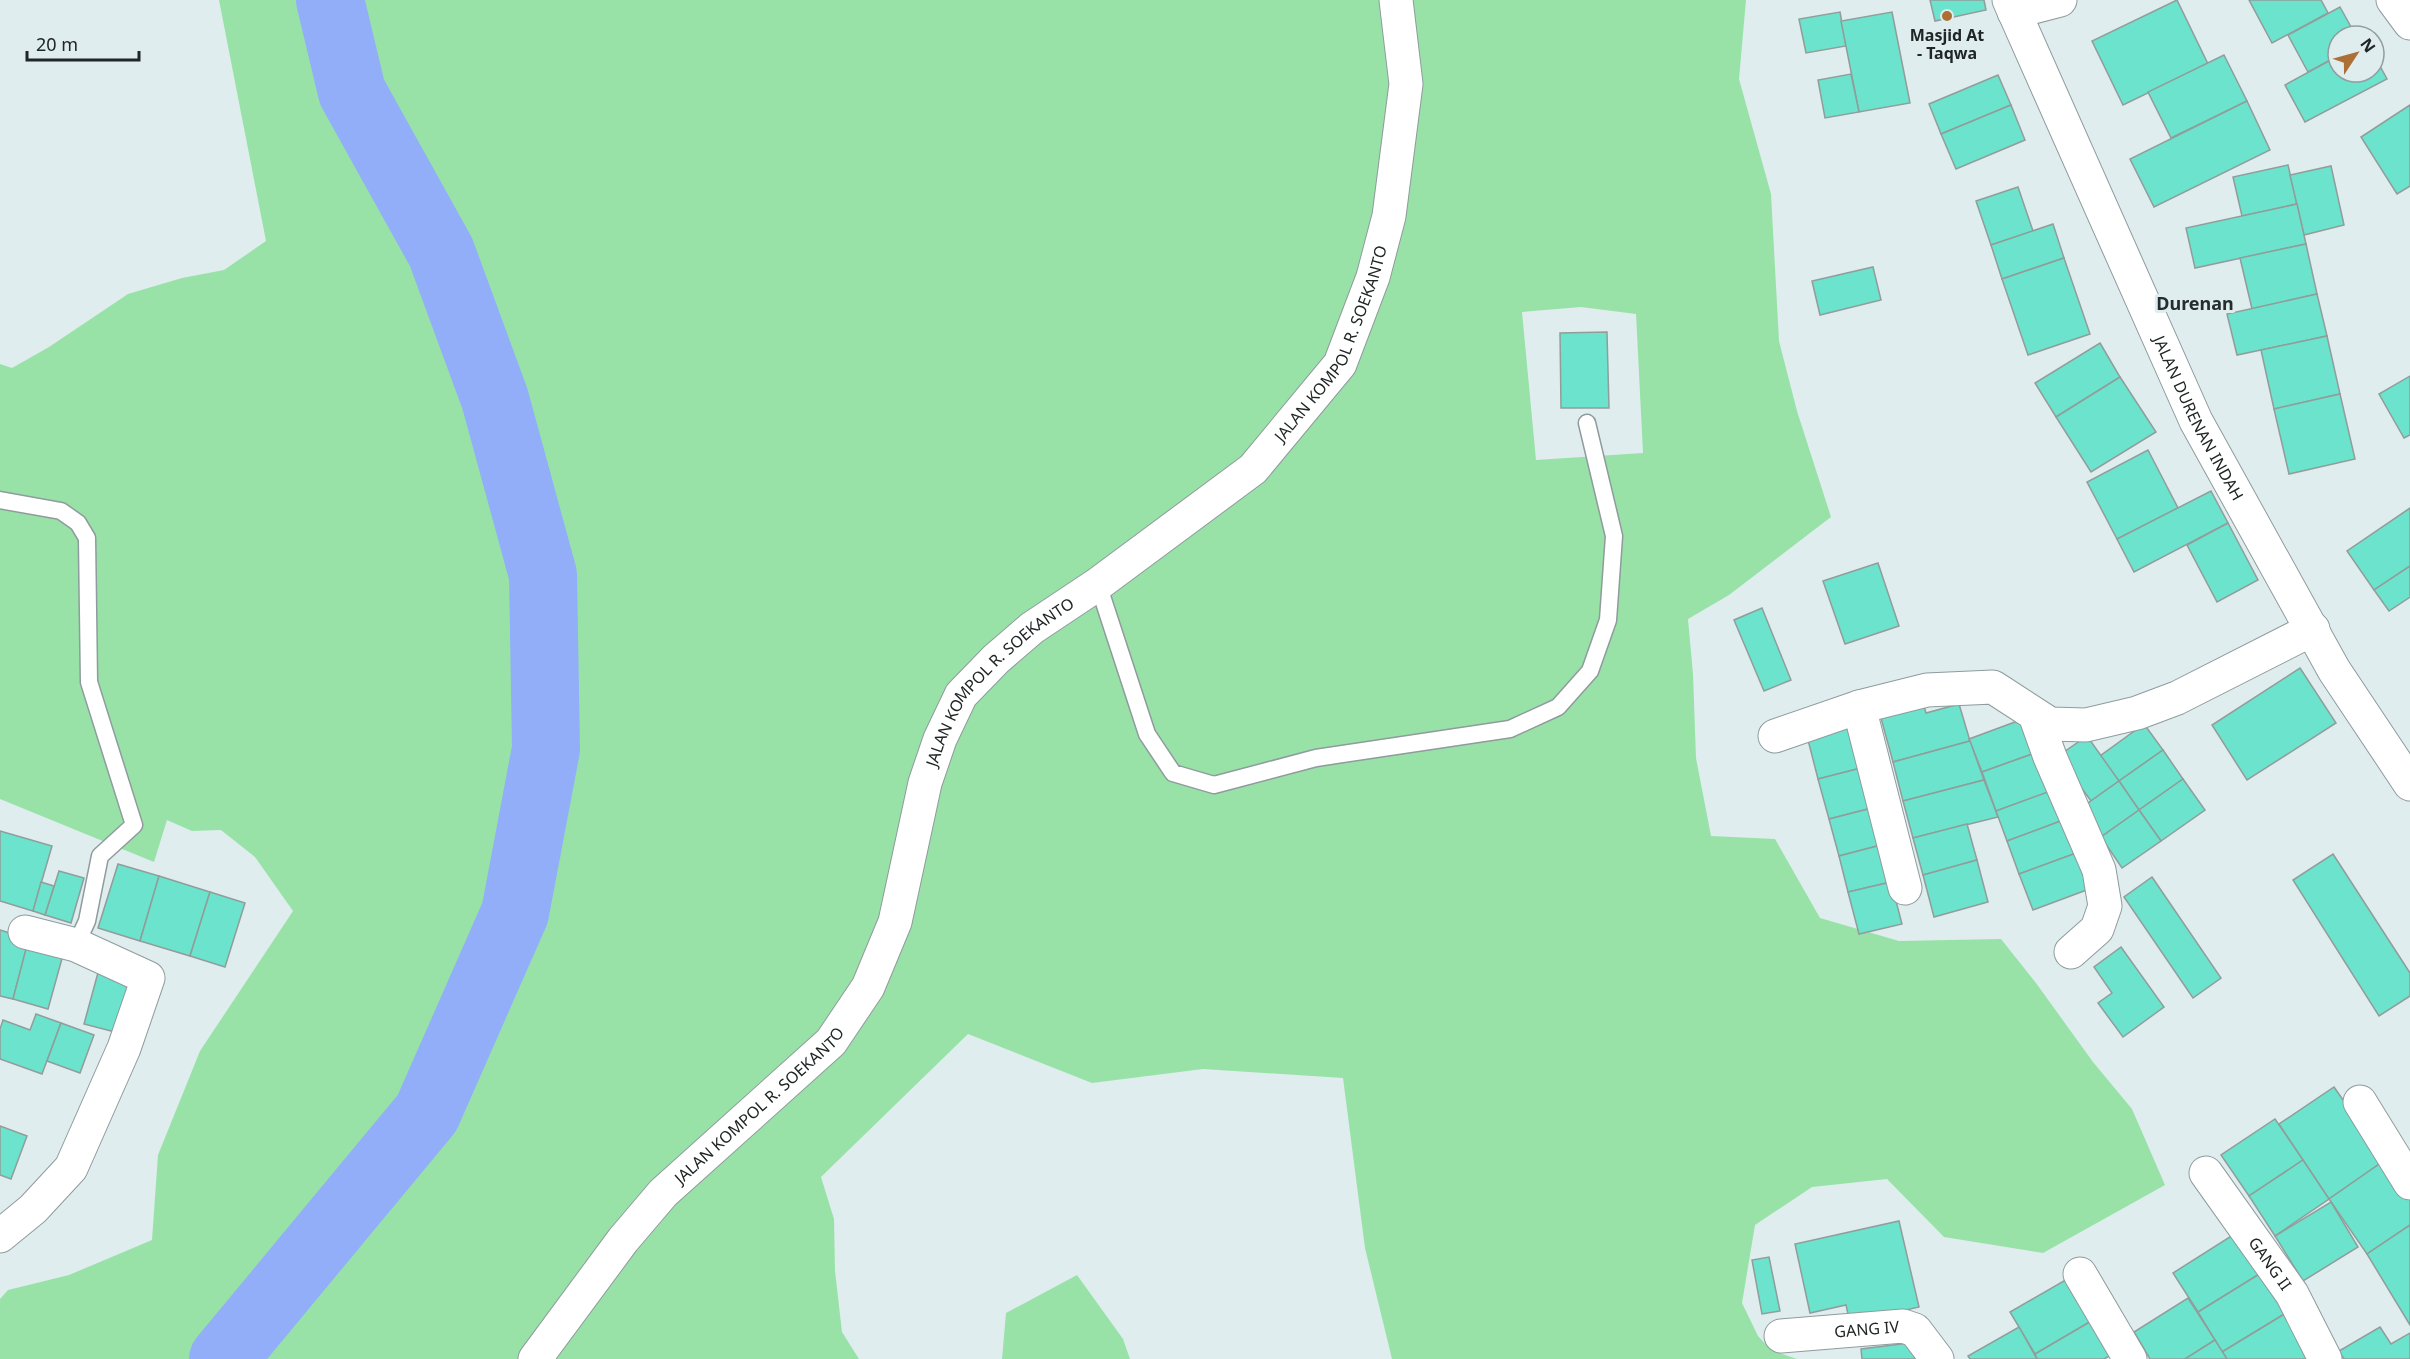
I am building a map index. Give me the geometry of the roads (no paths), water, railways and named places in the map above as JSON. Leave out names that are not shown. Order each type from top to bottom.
[{"type":"street","name":"JALAN KOMPOL R. SOEKANTO","points":[[536,1359],[623,1240],[663,1193],[776,1094],[837,1034],[868,987],[895,922],[925,783],[940,739],[961,695],[996,659],[1032,628],[1098,584],[1253,469],[1340,364],[1373,277],[1389,216],[1406,84],[1396,0]]},
{"type":"street","points":[[2011,6],[2060,0]]},
{"type":"street","points":[[2393,0],[2410,22]]},
{"type":"street","name":"JALAN DURENAN INDAH","points":[[2011,6],[2196,421],[2334,670],[2410,784]]},
{"type":"street","points":[[1775,736],[1859,707],[1927,690],[1993,687],[2050,724],[2086,725],[2137,713],[2210,682],[2313,629]]},
{"type":"street","points":[[1859,707],[1905,888]]},
{"type":"street","points":[[2035,715],[2050,757],[2099,870],[2105,906],[2097,929],[2071,952]]},
{"type":"street","points":[[0,1236],[33,1209],[71,1168],[124,1048],[148,978],[76,945],[25,932]]},
{"type":"street","points":[[2360,1102],[2410,1183]]},
{"type":"street","name":"GANG II","points":[[2206,1173],[2292,1294],[2325,1359]]},
{"type":"street","points":[[2080,1274],[2130,1359]]},
{"type":"street","name":"GANG IV","points":[[1781,1336],[1903,1326],[1915,1330],[1937,1359]]},
{"type":"lane","points":[[1098,584],[1147,734],[1173,773],[1214,785],[1316,758],[1510,729],[1558,707],[1590,671],[1608,620],[1614,536],[1587,423]]},
{"type":"lane","points":[[0,500],[61,511],[78,523],[87,538],[89,682],[134,825],[100,856],[87,921],[76,945]]},
{"type":"waterway","points":[[223,1359],[427,1113],[515,913],[546,749],[543,575],[495,399],[441,252],[352,92],[330,0]]},
{"type":"place","name":"Masjid At - Taqwa","points":[[1947,16]]},
{"type":"district","name":"Durenan","points":[[2195,303]]}]
